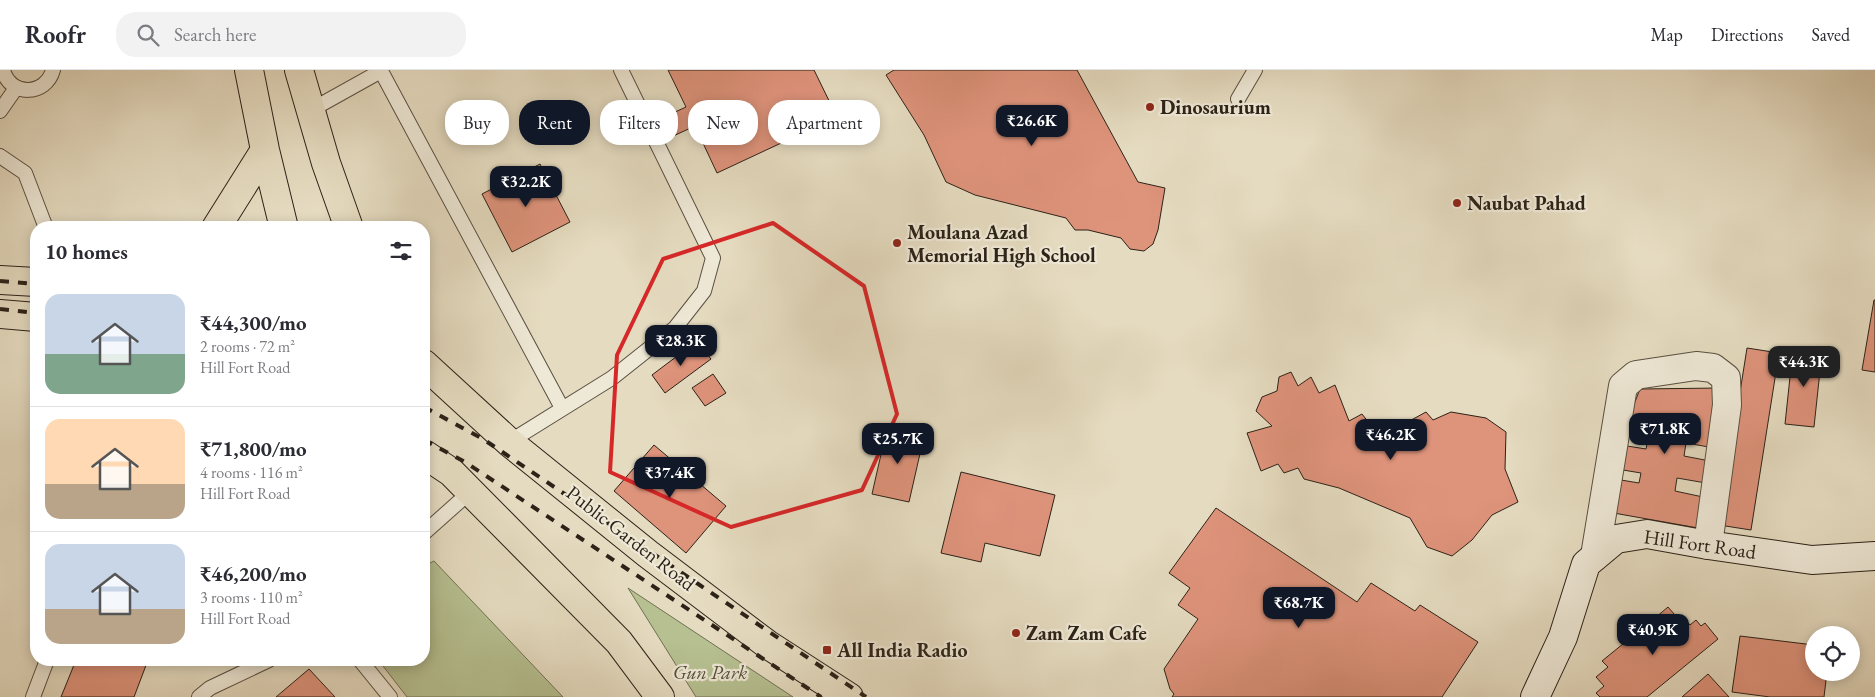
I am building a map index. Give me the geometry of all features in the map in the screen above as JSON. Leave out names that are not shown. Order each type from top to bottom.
[{"type":"highway","points":[[249,70],[265,150],[282,221]]},
{"type":"highway","points":[[298,70],[326,163],[347,221]]},
{"type":"highway","points":[[220,221],[265,150]]},
{"type":"highway","points":[[0,280],[30,282]]},
{"type":"highway","points":[[0,314],[30,316]]},
{"type":"highway","name":"Public Garden Road","points":[[430,370],[509,442],[648,554],[767,644],[849,697]]},
{"type":"highway","points":[[430,458],[451,472],[619,642],[660,697]]},
{"type":"main road","points":[[1596,556],[1623,386],[1636,375],[1696,366],[1713,368],[1726,378],[1727,406],[1708,545]]},
{"type":"main road","name":"Hill Fort Road","points":[[1535,697],[1563,637],[1586,564],[1616,538],[1647,534],[1812,560],[1875,556]]},
{"type":"lane","points":[[3,70],[9,83],[16,88],[26,91],[43,86],[49,80],[53,70]]},
{"type":"lane","points":[[509,442],[612,378],[675,328],[704,291],[713,258],[621,70]]},
{"type":"lane","points":[[1238,99],[1255,70]]},
{"type":"lane","points":[[311,110],[381,72],[385,72],[562,408]]},
{"type":"lane","points":[[0,111],[16,88]]},
{"type":"lane","points":[[0,156],[25,173],[43,221]]},
{"type":"lane","points":[[430,528],[470,492]]},
{"type":"lane","points":[[33,697],[45,666]]},
{"type":"lane","points":[[199,697],[210,688],[256,666]]},
{"type":"lane","points":[[365,666],[390,697]]},
{"type":"highlighted area","points":[[773,223],[864,286],[897,414],[862,490],[731,527],[610,472],[617,355],[663,259]]},
{"type":"green space","points":[[434,561],[563,697],[407,697],[383,666],[430,666],[430,563]]},
{"type":"green space","name":"Gun Park","points":[[628,588],[793,697],[696,697]]},
{"type":"building","points":[[668,70],[814,70],[829,100],[768,100],[768,145],[777,145],[717,173],[704,145],[758,145],[758,100],[688,100],[688,129],[678,134],[678,111],[686,107]]},
{"type":"building","points":[[894,70],[1077,70],[1138,182],[1165,188],[1158,230],[1153,244],[1144,251],[1130,249],[1121,238],[1088,230],[1075,230],[1066,218],[975,195],[946,182],[924,135],[886,75]]},
{"type":"building","points":[[540,164],[570,222],[512,252],[482,194]]},
{"type":"building","points":[[1875,300],[1875,372],[1862,370]]},
{"type":"building","points":[[697,341],[711,359],[665,393],[652,375]]},
{"type":"building","points":[[1747,348],[1779,353],[1751,530],[1719,525]]},
{"type":"building","points":[[1793,349],[1822,352],[1814,427],[1785,424]]},
{"type":"building","points":[[1291,372],[1298,386],[1311,377],[1319,393],[1335,385],[1349,421],[1362,414],[1380,437],[1426,412],[1433,420],[1451,412],[1486,418],[1506,432],[1505,469],[1518,502],[1492,515],[1472,540],[1452,556],[1427,547],[1410,518],[1339,488],[1304,479],[1298,468],[1284,473],[1278,464],[1261,471],[1247,433],[1272,426],[1256,411],[1262,397],[1277,391],[1279,377]]},
{"type":"building","points":[[713,374],[726,393],[705,406],[692,388]]},
{"type":"building","points":[[1719,388],[1709,447],[1686,443],[1684,456],[1710,461],[1706,483],[1677,478],[1675,491],[1703,497],[1698,528],[1608,512],[1615,479],[1639,483],[1641,473],[1617,469],[1621,445],[1646,449],[1648,439],[1622,435],[1640,389]]},
{"type":"building","points":[[887,428],[924,436],[909,502],[872,494]]},
{"type":"building","points":[[654,445],[726,506],[686,553],[614,491]]},
{"type":"building","points":[[961,472],[1055,495],[1040,556],[985,543],[981,562],[941,553]]},
{"type":"building","points":[[1216,508],[1357,602],[1371,583],[1415,611],[1420,605],[1478,642],[1442,697],[1172,697],[1174,694],[1170,689],[1164,669],[1198,619],[1178,605],[1190,588],[1169,573]]},
{"type":"building","points":[[1668,607],[1681,622],[1684,618],[1690,625],[1696,620],[1701,626],[1705,623],[1718,639],[1647,697],[1600,697],[1596,693],[1604,686],[1596,677],[1608,667],[1602,661],[1629,639],[1623,632],[1636,622],[1642,629]]},
{"type":"building","points":[[1740,636],[1805,644],[1805,681],[1826,681],[1824,697],[1770,697],[1732,692]]},
{"type":"building","points":[[74,666],[146,666],[134,697],[61,697]]},
{"type":"building","points":[[309,669],[335,697],[276,697]]},
{"type":"building","points":[[1708,674],[1729,697],[1682,697]]},
{"type":"railway","points":[[0,281],[30,284]]},
{"type":"railway","points":[[0,309],[30,312]]},
{"type":"railway","points":[[430,410],[483,439],[866,697]]},
{"type":"railway","points":[[430,443],[465,462],[821,697]]},
{"type":"place","name":"Dinosaurium","points":[[1150,107]]},
{"type":"place","name":"Naubat Pahad","points":[[1457,203]]},
{"type":"place","name":"Moulana Azad Memorial High School","points":[[897,243]]},
{"type":"place","name":"Zam Zam Cafe","points":[[1016,633]]},
{"type":"place","name":"All India Radio","points":[[827,650]]}]
